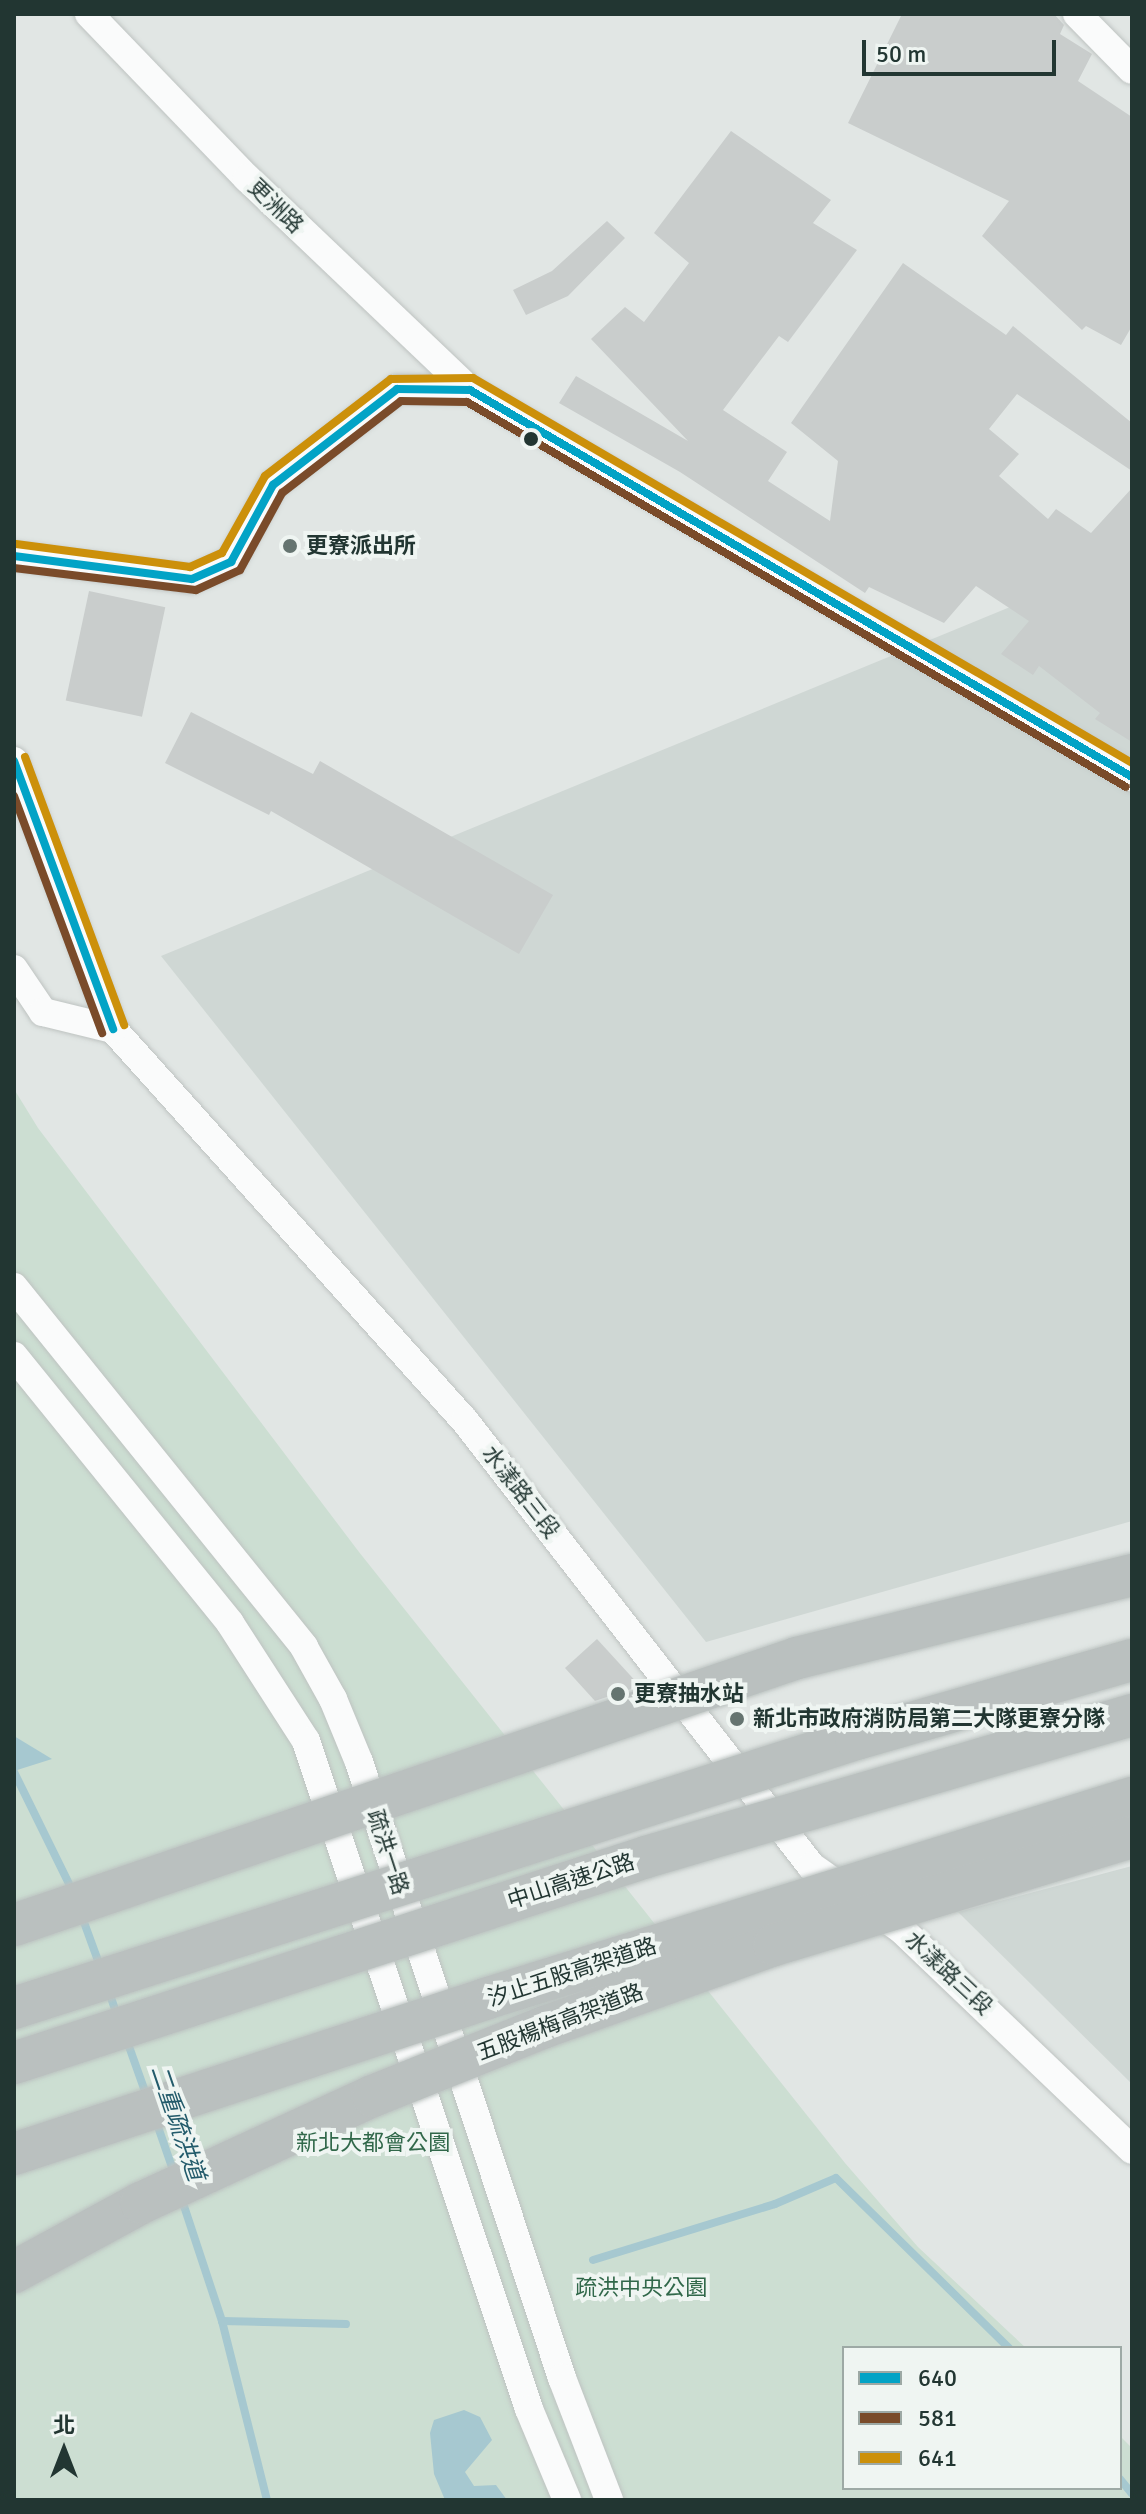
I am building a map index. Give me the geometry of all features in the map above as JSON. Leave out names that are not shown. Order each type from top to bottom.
[{"type":"highway","points":[[14,1925],[797,1658],[1132,1575]]},
{"type":"highway","points":[[14,2008],[856,1739],[1132,1660]]},
{"type":"highway","name":"中山高速公路","points":[[14,2063],[646,1857],[1132,1715]]},
{"type":"highway","name":"汐止五股高架道路","points":[[14,2154],[485,1999],[1132,1798]]},
{"type":"highway","name":"五股楊梅高架道路","points":[[14,2272],[141,2203],[373,2096],[545,2027],[774,1945],[1132,1837]]},
{"type":"street","name":"更洲路","points":[[89,14],[247,178],[470,390],[1132,777]]},
{"type":"street","points":[[1077,14],[1132,70]]},
{"type":"street","points":[[14,556],[192,579],[231,562],[273,485],[397,389],[470,390]]},
{"type":"street","name":"水漾路三段","points":[[14,761],[113,1029],[465,1421],[811,1866],[902,1930],[1132,2150]]},
{"type":"street","points":[[14,969],[43,1012],[113,1029]]},
{"type":"street","name":"疏洪一路","points":[[14,1287],[233,1555],[304,1647],[333,1699],[359,1762],[562,2378],[609,2500]]},
{"type":"street","name":"疏洪一路","points":[[14,1356],[230,1623],[306,1741],[529,2409],[567,2500]]},
{"type":"shaded area","points":[[1132,557],[1132,1521],[706,1642],[161,956]]},
{"type":"shaded area","points":[[1132,1866],[1132,2084],[958,1912]]},
{"type":"green space","name":"新北大都會公園","points":[[14,1089],[38,1128],[359,1552],[845,2163],[918,2247],[1024,2346],[842,2346],[842,2490],[1122,2490],[1122,2438],[1132,2448],[1132,2500],[14,2500]]},
{"type":"water","points":[[14,1736],[52,1759],[14,1771]]},
{"type":"water","points":[[464,2410],[480,2417],[492,2440],[465,2472],[474,2486],[496,2485],[507,2500],[445,2500],[434,2474],[430,2433],[434,2420]]},
{"type":"building","points":[[902,14],[1054,14],[1064,25],[1060,34],[1092,54],[1078,81],[1132,117],[1132,326],[1121,345],[1086,326],[1082,330],[982,236],[1009,201],[848,123]]},
{"type":"building","points":[[731,131],[831,200],[813,223],[857,250],[788,342],[779,336],[723,410],[787,452],[768,481],[830,521],[838,461],[791,423],[903,263],[1006,335],[1013,326],[1132,423],[1132,471],[1017,394],[989,429],[1019,454],[999,476],[1048,519],[1056,509],[1091,533],[1132,488],[1132,742],[1095,719],[1100,713],[1039,666],[1033,675],[1001,654],[1029,621],[976,586],[944,623],[869,587],[865,593],[680,472],[559,403],[576,376],[688,441],[591,339],[625,307],[644,322],[689,263],[654,233]]},
{"type":"building","points":[[607,221],[625,238],[568,296],[526,315],[513,290],[552,271]]},
{"type":"building","points":[[89,591],[165,607],[142,717],[66,701]]},
{"type":"building","points":[[191,712],[313,774],[320,761],[553,895],[519,954],[271,811],[269,815],[165,763]]},
{"type":"building","points":[[597,1639],[640,1686],[595,1701],[565,1668]]},
{"type":"waterway","name":"二重疏洪道","points":[[14,1772],[74,1894]]},
{"type":"waterway","name":"二重疏洪道","points":[[81,1914],[101,1969]]},
{"type":"waterway","name":"二重疏洪道","points":[[108,1989],[118,2018]]},
{"type":"waterway","name":"二重疏洪道","points":[[126,2038],[147,2097]]},
{"type":"waterway","name":"二重疏洪道","points":[[156,2121],[175,2176]]},
{"type":"waterway","points":[[593,2260],[775,2204],[836,2178],[1007,2346]]},
{"type":"waterway","name":"二重疏洪道","points":[[181,2197],[222,2321],[267,2500]]},
{"type":"waterway","points":[[222,2321],[346,2324]]},
{"type":"waterway","points":[[1122,2482],[1132,2494]]},
{"type":"transit line","name":"641","points":[[16,544],[190,567],[222,553],[265,476],[391,379],[473,378],[1132,763]]},
{"type":"transit line","name":"640","points":[[14,556],[192,579],[231,562],[273,485],[397,389],[470,390],[1132,777]]},
{"type":"transit line","name":"581","points":[[14,568],[196,590],[240,570],[282,493],[401,401],[467,402],[1126,787]]},
{"type":"transit line","name":"641","points":[[25,757],[124,1025]]},
{"type":"transit line","name":"640","points":[[14,761],[113,1029]]},
{"type":"transit line","name":"581","points":[[14,796],[102,1033]]},
{"type":"place","name":"更寮派出所","points":[[290,546]]},
{"type":"place","name":"更寮抽水站","points":[[618,1694]]},
{"type":"place","name":"新北市政府消防局第二大隊更寮分隊","points":[[737,1719]]},
{"type":"park label","name":"疏洪中央公園","points":[[641,2288]]}]
